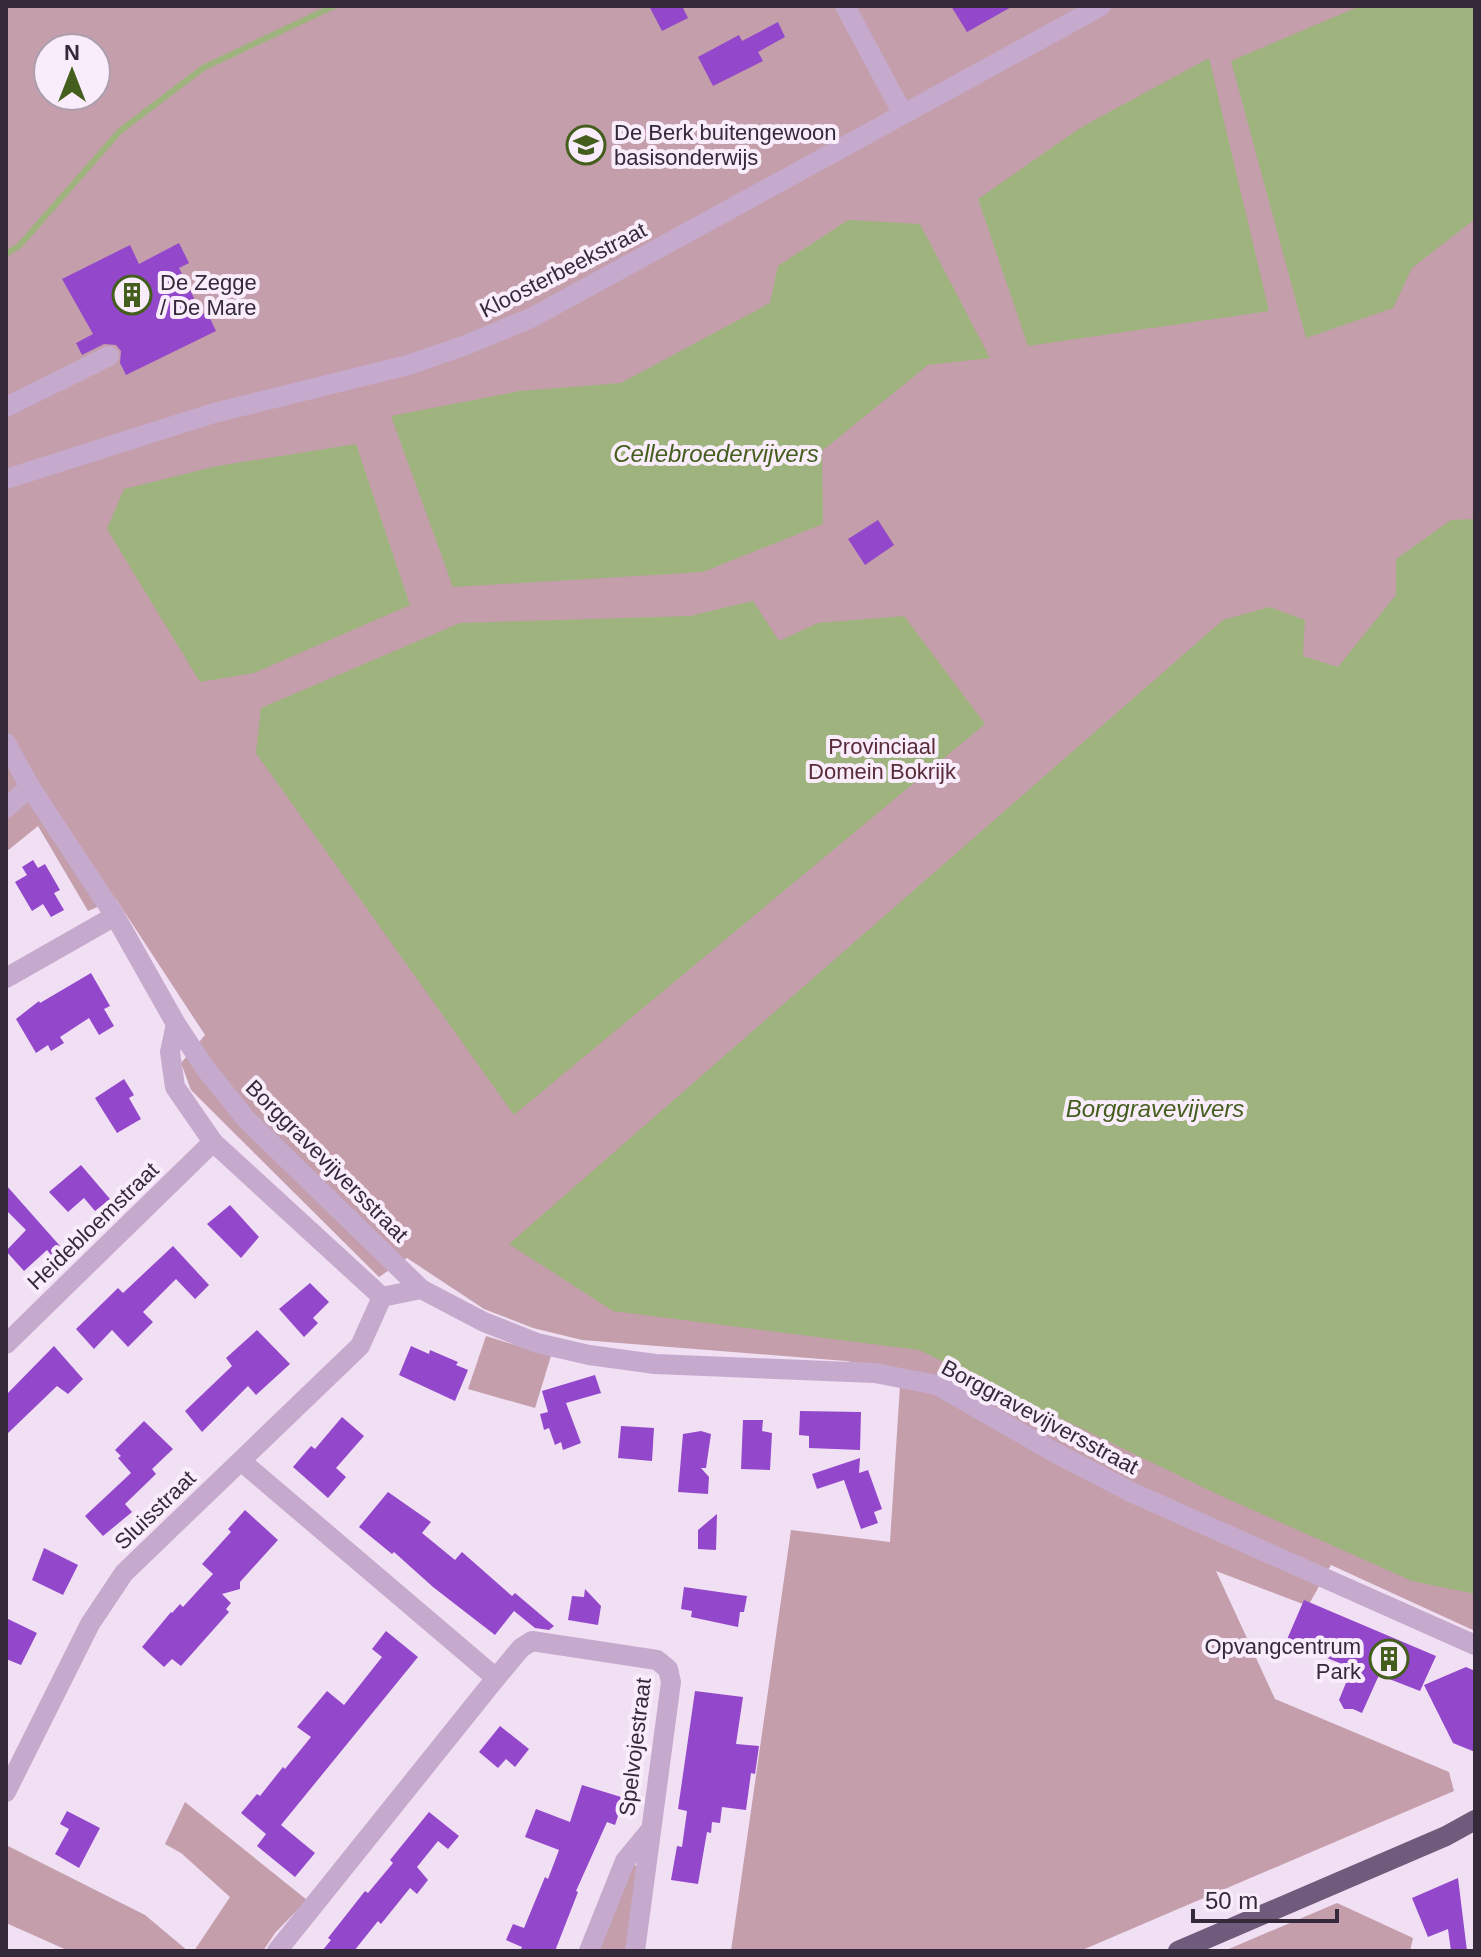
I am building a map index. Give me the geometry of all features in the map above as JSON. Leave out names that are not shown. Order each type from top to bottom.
[{"type":"main road","points":[[1178,1951],[1446,1836],[1475,1820]]},
{"type":"main road","points":[[1446,1836],[1475,1828]]},
{"type":"street","points":[[845,6],[903,114]]},
{"type":"street","name":"Kloosterbeekstraat","points":[[6,479],[214,413],[408,365],[533,317],[1101,6]]},
{"type":"street","points":[[6,407],[109,356]]},
{"type":"street","name":"Borggravevijversstraat","points":[[6,743],[30,787],[115,916],[176,1024],[205,1068],[246,1119],[421,1289],[484,1322],[537,1343],[589,1355],[655,1364],[875,1373],[937,1385],[1133,1493],[1475,1645]]},
{"type":"street","points":[[6,808],[30,787]]},
{"type":"street","points":[[6,978],[115,916]]},
{"type":"street","points":[[176,1024],[170,1052],[175,1087],[213,1142],[382,1297],[421,1289]]},
{"type":"street","name":"Heidebloemstraat","points":[[6,1344],[213,1142]]},
{"type":"street","name":"Sluisstraat","points":[[6,1792],[90,1624],[124,1573],[360,1346],[382,1297]]},
{"type":"street","points":[[241,1461],[496,1678]]},
{"type":"street","name":"Spelvojestraat","points":[[277,1951],[496,1678],[521,1648],[532,1641],[657,1660],[668,1669],[671,1682],[635,1951]]},
{"type":"street","name":"Spelvojestraat","points":[[589,1951],[625,1861],[649,1832]]},
{"type":"green space","name":"Provinciaal Domein Bokrijk","points":[[6,6],[1475,6],[1475,1631],[1331,1565],[1308,1606],[1216,1571],[1275,1699],[1449,1772],[1454,1791],[1080,1951],[731,1951],[791,1530],[890,1542],[901,1370],[846,1361],[582,1340],[533,1328],[484,1309],[407,1258],[379,1277],[191,1090],[181,1063],[205,1035],[116,899],[88,911],[38,826],[6,852]]},
{"type":"green space","points":[[486,1336],[551,1356],[535,1408],[468,1389]]},
{"type":"green space","points":[[185,1802],[307,1900],[275,1933],[263,1951],[194,1951],[230,1897],[181,1853],[165,1844]]},
{"type":"green space","points":[[6,1845],[145,1915],[188,1951],[69,1951],[6,1923]]},
{"type":"green space","points":[[634,1865],[639,1866],[630,1951],[594,1951]]},
{"type":"green space","points":[[1337,1903],[1413,1938],[1410,1951],[1224,1951]]},
{"type":"water","points":[[1360,6],[1475,6],[1475,219],[1412,268],[1393,308],[1306,338],[1231,61]]},
{"type":"water","points":[[1209,58],[1269,311],[1028,346],[978,199],[1080,128]]},
{"type":"water","name":"Cellebroedervijvers","points":[[848,220],[920,224],[990,358],[928,365],[822,451],[823,524],[703,572],[453,587],[391,416],[520,391],[621,383],[770,303],[778,266]]},
{"type":"water","points":[[356,444],[410,605],[254,673],[200,682],[107,529],[124,489],[217,466]]},
{"type":"water","name":"Borggravevijvers","points":[[1475,519],[1475,1594],[1412,1581],[1217,1494],[919,1350],[613,1311],[509,1244],[1223,620],[1269,607],[1305,620],[1303,656],[1338,667],[1396,595],[1396,559],[1451,520]]},
{"type":"water","points":[[753,601],[779,641],[818,623],[904,616],[985,724],[514,1115],[256,753],[261,708],[460,623],[690,616]]},
{"type":"building","points":[[649,6],[682,6],[688,18],[662,31]]},
{"type":"building","points":[[951,6],[1013,6],[967,32]]},
{"type":"building","points":[[778,22],[785,37],[758,52],[763,61],[713,86],[698,57],[739,35],[742,41]]},
{"type":"building","name":"De Zegge / De Mare","points":[[179,243],[189,263],[179,268],[202,314],[207,312],[216,331],[126,375],[120,363],[121,351],[116,345],[104,344],[82,355],[76,343],[93,334],[62,279],[130,245],[139,264]]},
{"type":"building","points":[[878,520],[894,545],[865,565],[848,539]]},
{"type":"building","points":[[33,860],[38,868],[45,864],[60,890],[54,893],[64,910],[51,917],[43,904],[32,911],[15,882],[27,875],[22,867]]},
{"type":"building","points":[[91,973],[110,1006],[104,1009],[114,1026],[99,1035],[89,1018],[60,1037],[64,1043],[51,1051],[48,1045],[36,1053],[16,1019],[39,1001]]},
{"type":"building","points":[[124,1079],[134,1095],[129,1098],[141,1119],[117,1133],[95,1098]]},
{"type":"building","points":[[81,1165],[110,1199],[95,1211],[84,1198],[68,1212],[49,1192]]},
{"type":"building","points":[[6,1185],[60,1246],[51,1255],[47,1250],[24,1271],[6,1251],[26,1230],[6,1210]]},
{"type":"building","points":[[230,1205],[259,1237],[241,1258],[207,1224]]},
{"type":"building","points":[[173,1246],[209,1285],[195,1299],[176,1279],[143,1312],[153,1322],[128,1347],[112,1330],[94,1349],[76,1329],[118,1288],[123,1293]]},
{"type":"building","points":[[310,1283],[329,1302],[313,1318],[318,1323],[304,1337],[279,1309]]},
{"type":"building","points":[[257,1330],[290,1364],[256,1395],[248,1386],[202,1432],[185,1411],[232,1366],[226,1358]]},
{"type":"building","points":[[54,1346],[83,1379],[68,1394],[57,1386],[6,1435],[6,1395]]},
{"type":"building","points":[[411,1346],[429,1354],[430,1350],[458,1362],[456,1365],[468,1370],[455,1401],[399,1375]]},
{"type":"building","points":[[595,1375],[601,1393],[566,1403],[581,1443],[563,1450],[561,1442],[555,1445],[549,1428],[544,1430],[540,1414],[548,1412],[542,1391]]},
{"type":"building","points":[[800,1411],[861,1412],[860,1450],[809,1448],[809,1436],[799,1435]]},
{"type":"building","points":[[342,1417],[364,1436],[336,1468],[346,1477],[328,1498],[293,1467],[311,1446],[315,1449]]},
{"type":"building","points":[[743,1420],[763,1420],[762,1431],[772,1433],[770,1470],[741,1469]]},
{"type":"building","points":[[144,1421],[173,1449],[152,1469],[156,1474],[125,1504],[132,1512],[103,1536],[85,1516],[131,1473],[115,1450]]},
{"type":"building","points":[[621,1426],[654,1428],[652,1461],[618,1458]]},
{"type":"building","points":[[701,1431],[711,1434],[706,1468],[701,1468],[709,1477],[708,1494],[678,1492],[683,1434]]},
{"type":"building","points":[[860,1458],[859,1473],[868,1470],[882,1509],[874,1512],[878,1523],[861,1529],[844,1480],[817,1489],[812,1474]]},
{"type":"building","points":[[388,1492],[431,1522],[422,1533],[455,1560],[462,1552],[512,1596],[515,1593],[554,1626],[549,1630],[535,1628],[514,1611],[495,1635],[394,1552],[392,1554],[359,1527]]},
{"type":"building","points":[[245,1510],[278,1540],[240,1582],[240,1589],[222,1594],[231,1603],[226,1609],[229,1612],[181,1666],[172,1659],[164,1667],[142,1647],[171,1612],[180,1604],[183,1607],[213,1574],[202,1564],[231,1532],[228,1529]]},
{"type":"building","points":[[717,1514],[716,1550],[698,1549],[698,1530]]},
{"type":"building","points":[[44,1548],[78,1565],[63,1595],[32,1580]]},
{"type":"building","points":[[684,1587],[747,1596],[738,1627],[691,1617],[692,1611],[681,1609]]},
{"type":"building","points":[[585,1589],[601,1606],[598,1625],[568,1620],[572,1596],[584,1597]]},
{"type":"building","name":"Opvangcentrum Park","points":[[1304,1600],[1436,1656],[1420,1691],[1379,1675],[1362,1713],[1344,1709],[1339,1700],[1352,1668],[1285,1644]]},
{"type":"building","points":[[6,1618],[37,1633],[21,1665],[6,1659]]},
{"type":"building","points":[[386,1631],[418,1657],[281,1825],[315,1853],[295,1877],[257,1846],[266,1834],[241,1813],[257,1794],[260,1796],[283,1767],[285,1769],[311,1737],[297,1727],[327,1691],[344,1705],[382,1657],[372,1649]]},
{"type":"building","points":[[1466,1667],[1475,1671],[1475,1752],[1453,1743],[1424,1685]]},
{"type":"building","points":[[695,1691],[743,1697],[736,1744],[759,1746],[755,1774],[751,1773],[746,1810],[722,1807],[720,1823],[712,1822],[711,1833],[707,1832],[698,1884],[671,1880],[677,1846],[682,1847],[687,1811],[678,1809]]},
{"type":"building","points":[[500,1726],[529,1749],[515,1767],[506,1759],[498,1768],[479,1752]]},
{"type":"building","points":[[582,1785],[621,1797],[623,1801],[615,1825],[607,1822],[576,1891],[555,1951],[520,1951],[522,1947],[506,1940],[513,1924],[524,1928],[559,1850],[525,1837],[536,1809],[570,1822]]},
{"type":"building","points":[[67,1811],[100,1828],[79,1868],[55,1854],[69,1829],[60,1824]]},
{"type":"building","points":[[429,1812],[459,1836],[448,1849],[438,1841],[417,1867],[428,1880],[417,1894],[410,1888],[354,1951],[322,1951],[331,1940],[328,1938],[365,1891],[368,1893],[393,1863],[390,1860]]},
{"type":"building","points":[[1458,1878],[1467,1951],[1451,1951],[1448,1929],[1428,1937],[1412,1898]]},
{"type":"waterway","points":[[6,254],[19,246],[120,131],[203,68],[334,6]]},
{"type":"place","name":"De Berk buitengewoon basisonderwijs","points":[[586,145]]},
{"type":"place","name":"De Zegge / De Mare","points":[[132,295]]},
{"type":"place","name":"Opvangcentrum Park","points":[[1389,1659]]}]
